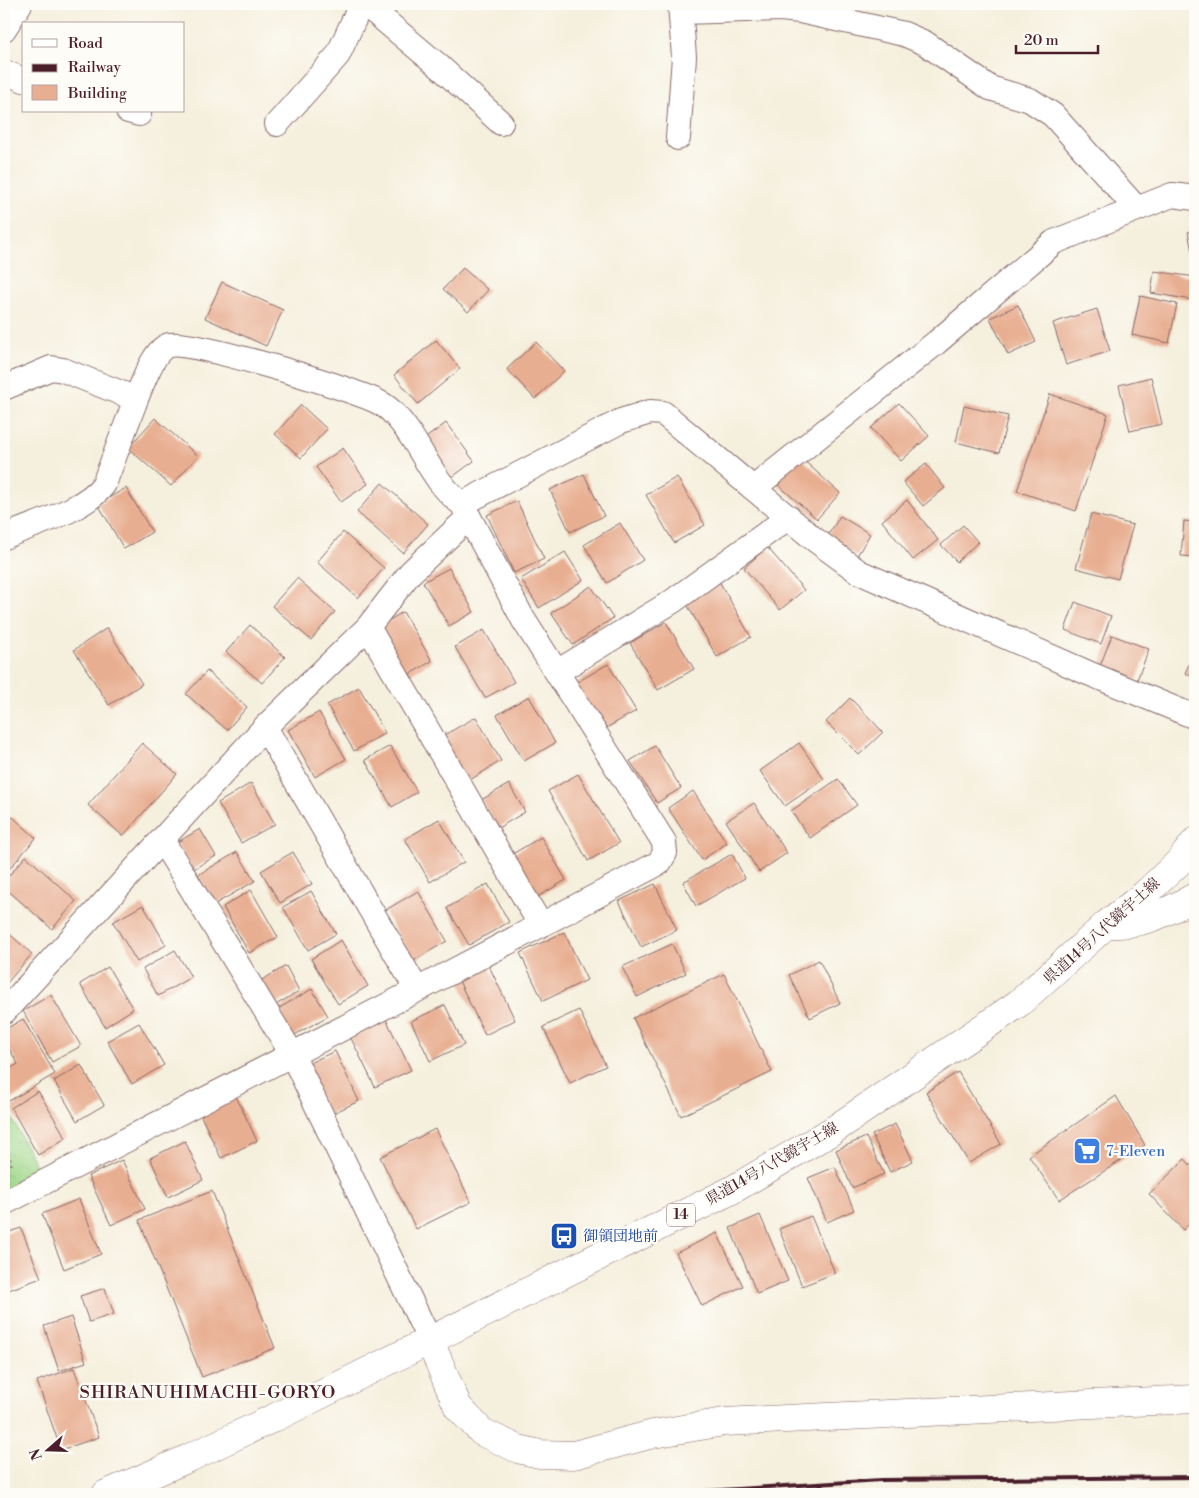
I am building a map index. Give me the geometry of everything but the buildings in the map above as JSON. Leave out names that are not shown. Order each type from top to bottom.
[{"type":"main road","name":"県道14号八代鏡宇土線","points":[[106,1494],[189,1458],[280,1415],[429,1339],[732,1190],[832,1131],[1019,1003],[1106,924],[1151,888],[1178,862],[1195,842]]},
{"type":"main road","points":[[1106,924],[1127,925],[1151,919],[1195,897]]},
{"type":"main road","points":[[429,1339],[458,1407],[482,1432],[518,1449],[540,1454],[574,1455],[661,1433],[724,1422],[1195,1399]]},
{"type":"street","points":[[4,29],[20,4]]},
{"type":"street","points":[[277,124],[338,54],[360,4]]},
{"type":"street","points":[[365,4],[440,67],[501,123]]},
{"type":"street","points":[[678,138],[684,57],[681,8],[781,9],[800,11],[904,34],[926,43],[990,88],[1030,100],[1053,115],[1137,208]]},
{"type":"street","points":[[4,72],[22,79]]},
{"type":"street","points":[[754,487],[937,342],[1042,250],[1054,242],[1172,195],[1195,198]]},
{"type":"street","points":[[4,538],[84,502],[97,494],[104,484],[136,399],[157,353],[168,345],[181,345],[236,358],[352,391],[381,403],[393,412],[414,438],[444,488],[465,510],[523,618],[664,842],[665,853],[659,862],[4,1204]]},
{"type":"street","points":[[4,388],[51,368],[63,370],[136,399]]},
{"type":"street","points":[[4,1012],[265,727],[368,627],[410,573],[465,510],[621,421],[650,412],[663,413],[668,416],[837,557],[859,572],[1088,673],[1195,717]]},
{"type":"street","points":[[557,672],[673,601],[789,517]]},
{"type":"street","points":[[368,627],[540,924]]},
{"type":"street","points":[[265,727],[417,990]]},
{"type":"street","points":[[162,840],[292,1054],[429,1339]]},
{"type":"path","points":[[4,1145],[11,1164],[4,1171]]},
{"type":"green space","points":[[4,1102],[38,1170],[4,1190]]},
{"type":"railway","points":[[656,1494],[881,1480],[1195,1477]]},
{"type":"railway","points":[[1149,1494],[1195,1492]]},
{"type":"place","name":"7-Eleven","points":[[1087,1151]]},
{"type":"place","name":"御領団地前","points":[[564,1236]]},
{"type":"district","name":"SHIRANUHIMACHI-GORYO","points":[[208,1392]]}]
